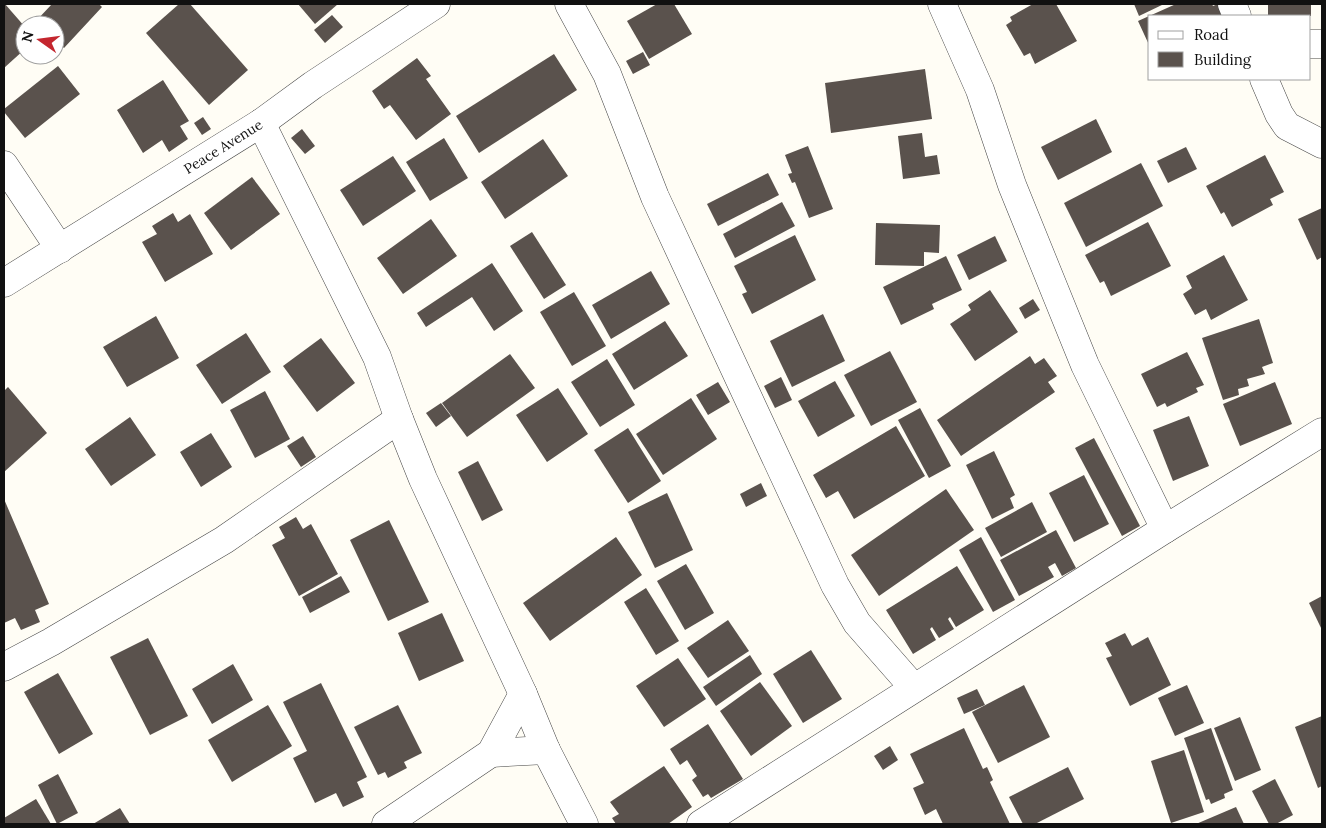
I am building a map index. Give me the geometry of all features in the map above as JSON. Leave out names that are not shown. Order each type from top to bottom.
[{"type":"street","name":"Peace Avenue","points":[[4,283],[60,250],[261,123],[313,85],[436,4]]},
{"type":"street","points":[[569,4],[607,74],[656,197],[835,585],[858,623],[914,688]]},
{"type":"street","points":[[942,4],[980,90],[1012,185],[1085,365],[1164,529]]},
{"type":"street","points":[[1264,80],[1279,114],[1287,126],[1322,144]]},
{"type":"street","points":[[261,123],[377,357],[398,419],[423,479],[523,694],[546,750],[584,824]]},
{"type":"street","points":[[4,165],[60,250]]},
{"type":"street","points":[[4,668],[224,540],[398,419]]},
{"type":"street","points":[[701,824],[1164,529],[1322,432]]},
{"type":"street","points":[[386,824],[491,752],[523,694]]},
{"type":"street","points":[[491,752],[546,750]]},
{"type":"building","points":[[5,4],[15,16],[15,58],[4,68]]},
{"type":"building","points":[[52,4],[99,4],[102,7],[65,47],[65,15],[42,15]]},
{"type":"building","points":[[179,4],[190,4],[248,70],[209,105],[146,33]]},
{"type":"building","points":[[298,4],[338,4],[315,24]]},
{"type":"building","points":[[657,4],[674,4],[692,34],[649,59],[627,21]]},
{"type":"building","points":[[1033,4],[1056,4],[1077,41],[1035,64],[1030,53],[1024,56],[1006,25],[1012,21],[1010,17]]},
{"type":"building","points":[[1134,4],[1164,4],[1139,16]]},
{"type":"building","points":[[1176,4],[1212,4],[1213,6],[1226,4],[1232,15],[1151,15]]},
{"type":"building","points":[[1268,4],[1311,4],[1311,15],[1268,15]]},
{"type":"building","points":[[332,15],[343,27],[325,43],[314,30]]},
{"type":"building","points":[[1148,17],[1148,43],[1138,21]]},
{"type":"building","points":[[643,52],[650,65],[633,74],[626,61]]},
{"type":"building","points":[[554,54],[577,90],[479,153],[456,116]]},
{"type":"building","points":[[417,58],[431,76],[426,79],[451,114],[416,140],[390,105],[384,109],[372,91]]},
{"type":"building","points":[[58,66],[80,94],[25,138],[4,112],[4,109]]},
{"type":"building","points":[[925,69],[932,119],[831,133],[825,83]]},
{"type":"building","points":[[163,80],[189,121],[180,126],[188,139],[169,152],[162,140],[143,153],[117,110]]},
{"type":"building","points":[[203,117],[211,129],[202,135],[194,123]]},
{"type":"building","points":[[1096,119],[1112,152],[1058,180],[1041,147]]},
{"type":"building","points":[[302,129],[315,146],[305,154],[291,138]]},
{"type":"building","points":[[922,133],[925,157],[937,155],[940,174],[903,179],[898,136]]},
{"type":"building","points":[[444,138],[468,178],[430,201],[406,162]]},
{"type":"building","points":[[543,139],[568,176],[505,219],[481,182]]},
{"type":"building","points":[[808,146],[833,209],[809,218],[795,182],[792,183],[788,174],[792,173],[785,155]]},
{"type":"building","points":[[1186,147],[1197,169],[1168,183],[1157,161]]},
{"type":"building","points":[[1265,155],[1284,192],[1270,199],[1273,205],[1232,227],[1224,212],[1221,214],[1206,186]]},
{"type":"building","points":[[393,156],[416,191],[363,226],[340,190]]},
{"type":"building","points":[[1141,163],[1163,206],[1086,247],[1064,203]]},
{"type":"building","points":[[768,173],[779,195],[718,226],[707,204]]},
{"type":"building","points":[[252,177],[280,214],[231,250],[204,213]]},
{"type":"building","points":[[782,202],[795,226],[735,258],[723,234]]},
{"type":"building","points":[[1322,208],[1322,257],[1317,260],[1298,219]]},
{"type":"building","points":[[173,213],[178,222],[190,214],[213,254],[165,282],[142,242],[157,234],[152,226]]},
{"type":"building","points":[[431,219],[457,256],[403,294],[377,258]]},
{"type":"building","points":[[1148,222],[1171,266],[1111,296],[1104,281],[1100,283],[1085,255]]},
{"type":"building","points":[[876,223],[940,225],[939,253],[924,252],[924,266],[875,265]]},
{"type":"building","points":[[532,232],[566,285],[544,299],[510,246]]},
{"type":"building","points":[[795,235],[816,280],[752,314],[742,294],[747,292],[734,266]]},
{"type":"building","points":[[995,236],[1007,261],[969,280],[957,255]]},
{"type":"building","points":[[1224,255],[1248,300],[1211,320],[1206,309],[1195,315],[1183,294],[1192,288],[1186,276]]},
{"type":"building","points":[[946,256],[962,290],[932,304],[934,309],[901,325],[883,287]]},
{"type":"building","points":[[492,263],[523,311],[494,331],[472,297],[426,327],[417,313]]},
{"type":"building","points":[[651,271],[670,304],[611,339],[592,305]]},
{"type":"building","points":[[990,290],[1018,332],[975,361],[950,324],[971,310],[968,305]]},
{"type":"building","points":[[574,292],[606,346],[572,366],[540,312]]},
{"type":"building","points":[[1033,299],[1040,310],[1025,319],[1019,308]]},
{"type":"building","points":[[823,314],[845,361],[792,387],[770,341]]},
{"type":"building","points":[[156,316],[179,358],[127,387],[103,347]]},
{"type":"building","points":[[1259,319],[1273,363],[1262,367],[1265,374],[1247,379],[1249,386],[1238,389],[1239,395],[1223,400],[1202,338]]},
{"type":"building","points":[[665,321],[688,356],[634,390],[612,354]]},
{"type":"building","points":[[246,333],[271,372],[222,404],[196,365]]},
{"type":"building","points":[[321,338],[355,383],[317,412],[283,366]]},
{"type":"building","points":[[890,351],[917,402],[871,426],[844,375]]},
{"type":"building","points":[[1187,352],[1204,385],[1196,388],[1198,392],[1167,407],[1165,403],[1157,407],[1141,374]]},
{"type":"building","points":[[510,354],[535,388],[467,437],[442,403]]},
{"type":"building","points":[[1030,356],[1035,364],[1044,358],[1057,376],[1048,382],[1055,392],[961,456],[937,420]]},
{"type":"building","points":[[607,359],[635,405],[600,427],[571,382]]},
{"type":"building","points":[[781,377],[792,400],[775,408],[764,386]]},
{"type":"building","points":[[835,381],[855,416],[818,437],[798,401]]},
{"type":"building","points":[[718,382],[730,402],[708,415],[696,395]]},
{"type":"building","points":[[1275,382],[1292,424],[1240,446],[1223,404]]},
{"type":"building","points":[[8,387],[47,433],[4,472],[4,391]]},
{"type":"building","points":[[558,388],[588,434],[547,462],[516,415]]},
{"type":"building","points":[[265,391],[290,439],[255,458],[230,410]]},
{"type":"building","points":[[691,398],[717,439],[663,475],[636,434]]},
{"type":"building","points":[[441,403],[451,416],[436,427],[426,413]]},
{"type":"building","points":[[920,408],[951,466],[929,478],[898,420]]},
{"type":"building","points":[[1189,416],[1209,466],[1173,481],[1153,430]]},
{"type":"building","points":[[130,417],[156,455],[111,486],[85,449]]},
{"type":"building","points":[[896,426],[925,476],[854,519],[838,491],[826,498],[813,475]]},
{"type":"building","points":[[628,428],[661,481],[628,503],[594,450]]},
{"type":"building","points":[[211,433],[232,467],[201,487],[180,452]]},
{"type":"building","points":[[303,436],[316,457],[301,467],[287,446]]},
{"type":"building","points":[[1094,438],[1140,526],[1122,536],[1075,448]]},
{"type":"building","points":[[994,451],[1015,495],[1010,498],[1014,508],[992,519],[966,465]]},
{"type":"building","points":[[478,461],[503,510],[482,521],[458,472]]},
{"type":"building","points":[[1084,475],[1109,524],[1074,542],[1049,493]]},
{"type":"building","points":[[761,483],[767,496],[746,507],[740,494]]},
{"type":"building","points":[[946,489],[974,530],[879,596],[851,555]]},
{"type":"building","points":[[667,493],[693,550],[655,568],[628,512]]},
{"type":"building","points":[[4,499],[49,604],[35,610],[40,622],[21,630],[15,618],[4,623]]},
{"type":"building","points":[[1032,502],[1047,532],[1001,557],[985,528]]},
{"type":"building","points":[[296,517],[303,529],[311,524],[338,574],[299,596],[272,545],[285,538],[279,527]]},
{"type":"building","points":[[389,520],[429,602],[388,621],[350,540]]},
{"type":"building","points":[[1056,530],[1076,568],[1062,576],[1055,563],[1048,567],[1054,577],[1019,596],[1000,560]]},
{"type":"building","points":[[616,537],[642,575],[550,641],[523,603]]},
{"type":"building","points":[[981,537],[1015,600],[993,612],[959,550]]},
{"type":"building","points":[[686,564],[714,613],[685,630],[657,581]]},
{"type":"building","points":[[957,566],[984,610],[956,627],[950,617],[948,619],[954,629],[939,638],[932,627],[930,629],[936,640],[913,654],[886,610]]},
{"type":"building","points":[[341,576],[350,592],[310,613],[302,597]]},
{"type":"building","points":[[646,588],[679,641],[656,655],[624,602]]},
{"type":"building","points":[[1322,596],[1322,630],[1309,603]]},
{"type":"building","points":[[442,613],[464,661],[419,681],[398,633]]},
{"type":"building","points":[[728,620],[749,651],[708,678],[687,648]]},
{"type":"building","points":[[1125,633],[1132,646],[1148,637],[1171,685],[1130,706],[1106,658],[1112,656],[1105,643]]},
{"type":"building","points":[[148,638],[188,716],[150,735],[110,657]]},
{"type":"building","points":[[811,650],[842,699],[803,723],[773,674]]},
{"type":"building","points":[[750,655],[762,674],[716,706],[703,687]]},
{"type":"building","points":[[678,658],[706,699],[664,727],[636,686]]},
{"type":"building","points":[[233,664],[253,700],[212,724],[192,689]]},
{"type":"building","points":[[58,673],[93,734],[59,754],[24,692]]},
{"type":"building","points":[[760,682],[792,726],[751,756],[720,711]]},
{"type":"building","points":[[321,683],[367,777],[357,782],[364,797],[343,807],[336,793],[315,803],[293,758],[307,751],[283,702]]},
{"type":"building","points":[[1024,685],[1050,737],[998,763],[972,712]]},
{"type":"building","points":[[1187,685],[1204,723],[1175,736],[1158,698]]},
{"type":"building","points":[[977,689],[985,705],[964,714],[957,698]]},
{"type":"building","points":[[268,705],[292,746],[232,782],[208,740]]},
{"type":"building","points":[[398,705],[422,753],[404,762],[407,768],[388,778],[385,772],[378,775],[354,727]]},
{"type":"building","points":[[1322,716],[1322,786],[1318,788],[1295,727]]},
{"type":"building","points":[[1240,717],[1261,770],[1235,781],[1214,728]]},
{"type":"building","points":[[708,724],[743,779],[711,798],[708,794],[703,797],[692,780],[697,776],[687,760],[680,765],[670,749]]},
{"type":"building","points":[[964,728],[983,769],[987,767],[993,780],[990,782],[1010,824],[943,824],[936,809],[925,815],[913,788],[924,783],[910,754]]},
{"type":"building","points":[[1211,728],[1233,790],[1224,794],[1225,798],[1211,804],[1209,799],[1206,800],[1184,738]]},
{"type":"building","points":[[890,746],[898,760],[883,770],[874,756]]},
{"type":"building","points":[[1184,750],[1204,812],[1171,823],[1151,761]]},
{"type":"building","points":[[664,766],[692,807],[668,824],[616,824],[612,818],[619,814],[610,802]]},
{"type":"building","points":[[1068,767],[1084,799],[1035,824],[1023,824],[1009,797]]},
{"type":"building","points":[[58,774],[78,813],[57,824],[38,785]]},
{"type":"building","points":[[1275,779],[1293,815],[1276,824],[1269,824],[1252,791]]},
{"type":"building","points":[[36,799],[51,824],[4,824],[4,818]]},
{"type":"building","points":[[1236,807],[1244,824],[1196,824]]},
{"type":"building","points":[[120,808],[130,824],[93,824]]}]
